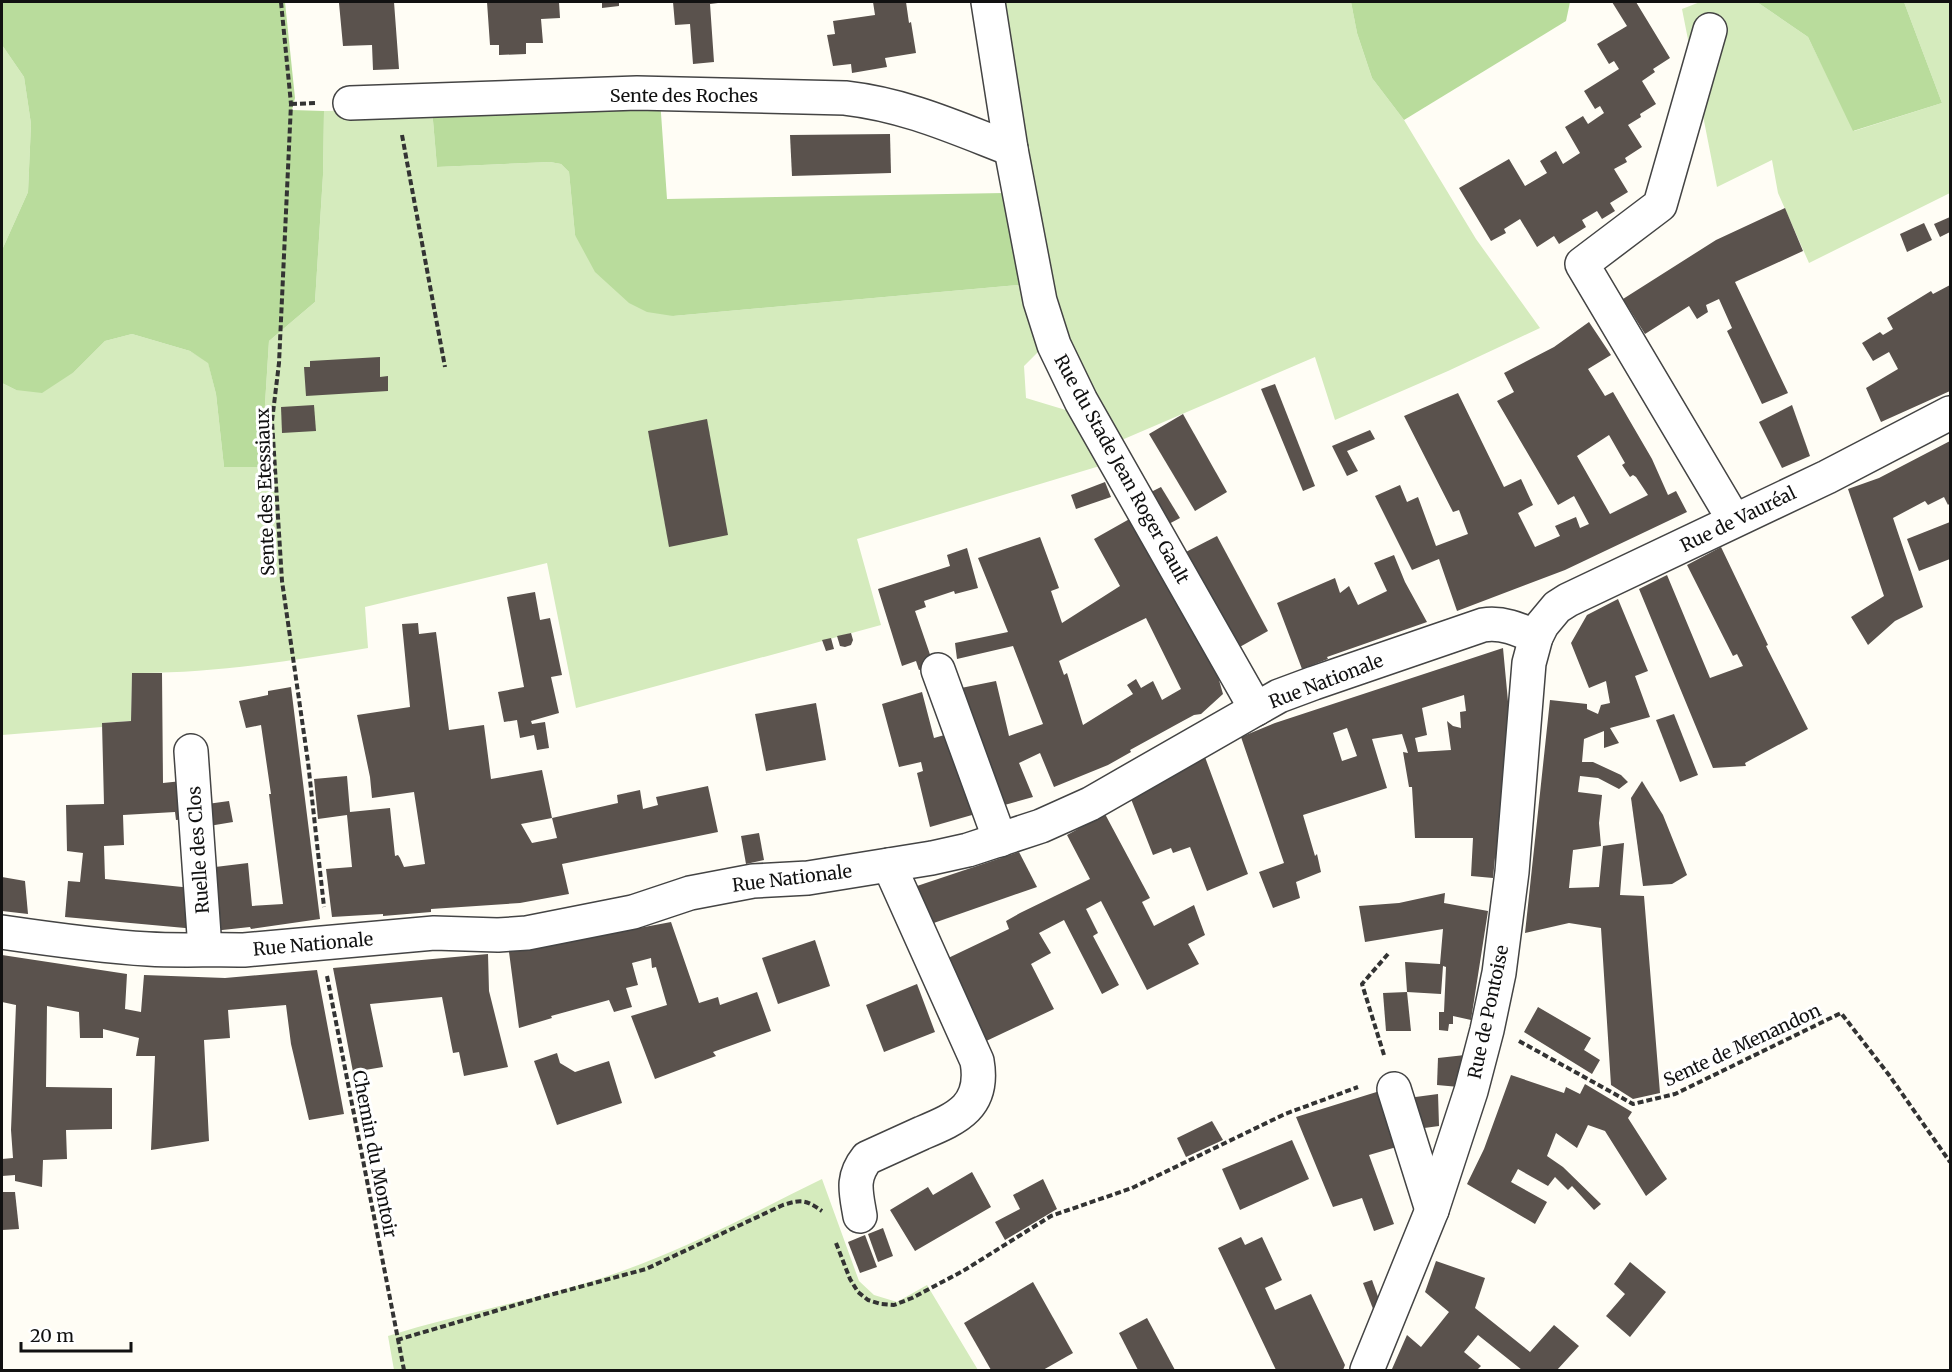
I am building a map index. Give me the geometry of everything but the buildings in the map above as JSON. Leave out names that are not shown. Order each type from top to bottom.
[{"type":"street","name":"Rue du Stade Jean Roger Gault","points":[[988,2],[1011,149],[1040,301],[1054,345],[1081,400],[1256,709]]},
{"type":"street","points":[[1710,30],[1660,205],[1582,264],[1734,520]]},
{"type":"street","name":"Sente des Roches","points":[[350,103],[637,93],[845,98],[877,102],[911,111],[1011,149]]},
{"type":"street","name":"Rue de Vauréal","points":[[1536,637],[1550,615],[1568,600],[1827,477],[1950,413]]},
{"type":"street","name":"Rue Nationale","points":[[2,932],[106,946],[244,950],[442,933],[498,935],[527,933],[633,912],[690,893],[753,881],[808,878],[950,854],[1041,826],[1090,804],[1279,696],[1314,683],[1483,625],[1504,626],[1536,637]]},
{"type":"street","name":"Rue de Pontoise","points":[[1367,1371],[1432,1209],[1471,1091],[1487,1030],[1499,973],[1512,872],[1521,778],[1526,682],[1536,637]]},
{"type":"street","points":[[938,670],[1000,840]]},
{"type":"street","name":"Ruelle des Clos","points":[[190,751],[205,949]]},
{"type":"street","points":[[860,1216],[855,1185],[859,1168],[867,1158],[958,1116],[971,1103],[978,1089],[980,1077],[977,1061],[889,865]]},
{"type":"street","points":[[1392,1083],[1432,1209]]},
{"type":"path","name":"Sente des Etessiaux","points":[[281,2],[291,104],[279,363],[272,421],[282,581],[308,762],[324,943]]},
{"type":"path","points":[[398,102],[414,205],[445,367]]},
{"type":"path","name":"Chemin du Montoir","points":[[324,943],[404,1371]]},
{"type":"path","points":[[1285,1114],[1392,1083],[1362,984],[1388,954]]},
{"type":"path","name":"Sente de Menandon","points":[[1487,1030],[1521,1041],[1633,1104],[1675,1094],[1841,1013],[1889,1075],[1950,1162]]},
{"type":"green space","points":[[2,2],[285,2],[295,98],[292,110],[324,111],[323,175],[315,302],[269,341],[264,420],[270,467],[224,467],[216,394],[208,363],[190,351],[132,334],[105,341],[74,372],[42,393],[16,390],[2,383],[2,250],[28,192],[31,124],[24,77],[2,45]]},
{"type":"green space","points":[[1004,2],[1351,2],[1357,33],[1372,78],[1404,120],[1476,239],[1540,328],[1335,420],[1315,357],[1117,442],[1057,317],[1044,264]]},
{"type":"green space","points":[[1351,2],[1570,2],[1566,21],[1404,120],[1372,78],[1357,33]]},
{"type":"green space","points":[[1700,2],[1757,2],[1808,37],[1854,131],[1942,103],[1904,2],[1950,2],[1950,193],[1809,263],[1778,193],[1772,160],[1717,187],[1682,9]]},
{"type":"green space","points":[[1757,2],[1904,2],[1942,103],[1853,131],[1808,37]]},
{"type":"green space","points":[[2,45],[24,77],[31,124],[28,192],[2,250]]},
{"type":"green space","points":[[660,99],[667,199],[1004,193],[1019,285],[673,316],[647,312],[629,303],[595,272],[575,235],[569,172],[561,164],[550,162],[437,167],[432,109]]},
{"type":"green space","points":[[432,109],[437,167],[550,162],[561,164],[569,172],[575,235],[673,316],[1019,285],[1039,351],[1024,366],[1026,398],[1069,411],[1103,465],[857,539],[881,625],[576,708],[547,563],[365,607],[368,648],[221,669],[132,673],[131,721],[102,723],[102,727],[2,735],[2,383],[16,390],[74,372],[105,341],[132,334],[190,351],[208,362],[216,394],[224,467],[270,467],[264,420],[269,341],[315,302],[323,175],[324,111]]},
{"type":"green space","points":[[822,1179],[859,1281],[874,1295],[897,1302],[927,1285],[978,1370],[394,1370],[388,1336],[579,1285],[641,1264],[687,1245]]}]
